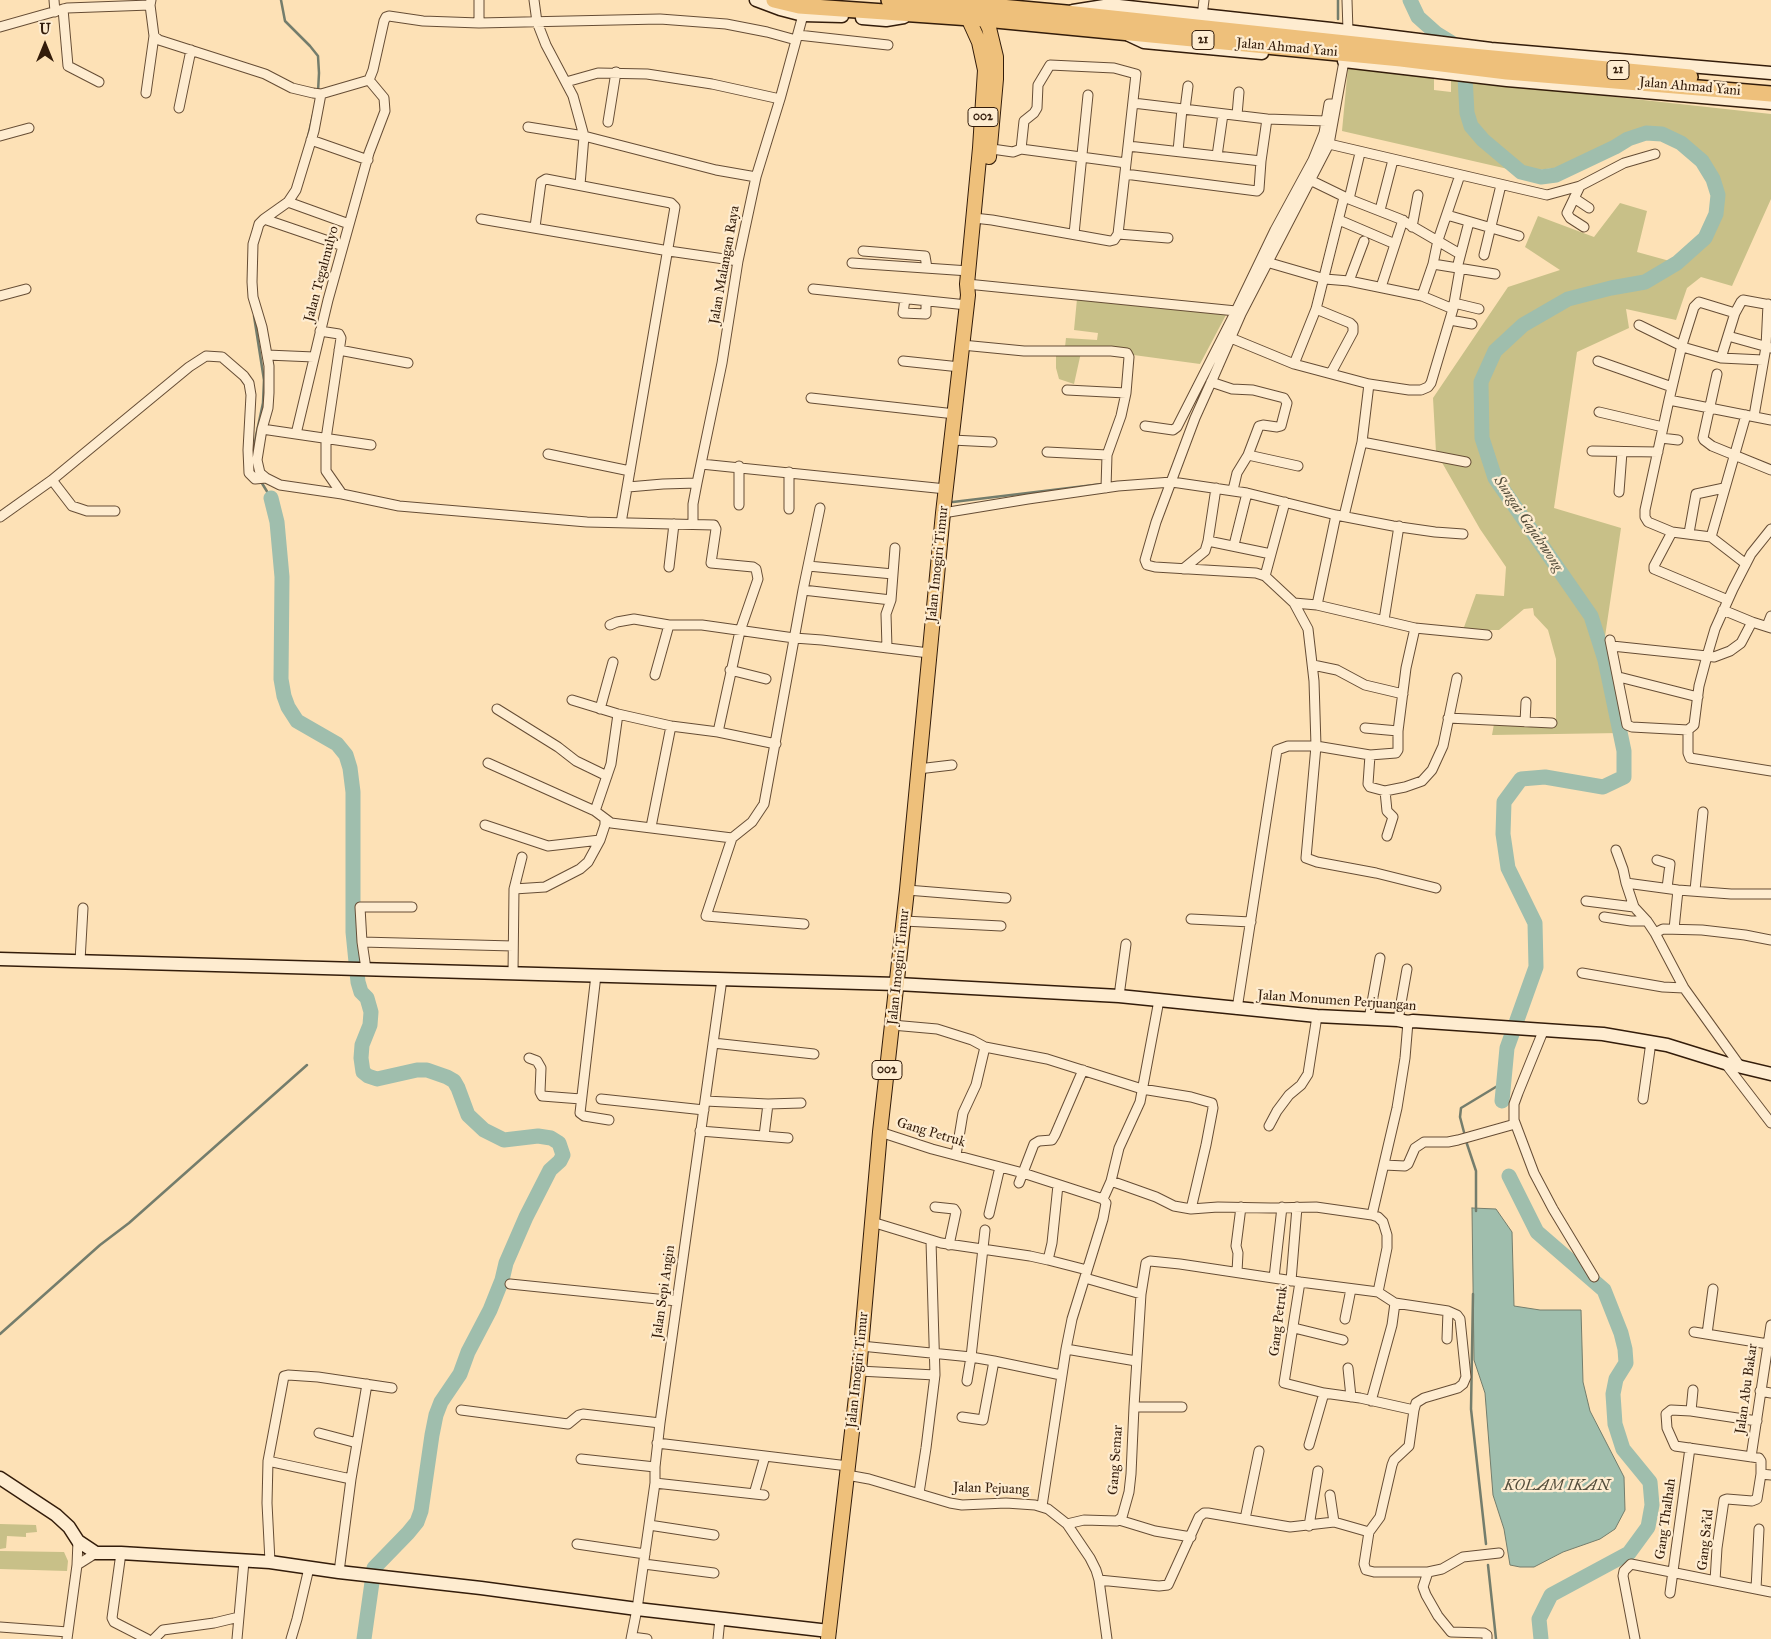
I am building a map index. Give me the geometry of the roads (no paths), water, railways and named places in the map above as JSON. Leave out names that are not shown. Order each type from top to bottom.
[{"type":"highway","name":"Jalan Ahmad Yani","points":[[774,0],[799,6],[914,15],[963,7]]},
{"type":"highway","points":[[815,0],[827,2],[860,0]]},
{"type":"highway","name":"Jalan Ahmad Yani","points":[[889,0],[963,7],[1066,13],[1239,38]]},
{"type":"highway","name":"Jalan Ahmad Yani","points":[[980,8],[1122,32],[1239,38],[1497,64],[1746,86],[1771,84]]},
{"type":"highway","name":"Jalan Ahmad Yani","points":[[1746,86],[1771,94]]},
{"type":"main road","name":"Jalan Imogiri Timur","points":[[963,7],[978,42],[985,70],[985,148]]},
{"type":"main road","name":"Jalan Imogiri Timur","points":[[829,1635],[861,1346],[880,1132],[904,921],[945,500],[985,148],[996,79],[996,57],[980,8]]},
{"type":"street","points":[[54,0],[65,9],[68,66],[99,82]]},
{"type":"street","points":[[479,0],[479,23]]},
{"type":"street","points":[[534,0],[537,22],[546,45],[573,96],[584,136],[580,185]]},
{"type":"street","points":[[756,0],[780,9],[803,14],[886,20],[914,15]]},
{"type":"street","points":[[1202,16],[1204,0]]},
{"type":"street","points":[[1347,0],[1348,31]]},
{"type":"street","points":[[0,27],[65,9],[150,3],[154,36],[146,93]]},
{"type":"street","points":[[1066,13],[1110,6],[1348,31],[1402,53],[1497,64],[1746,86],[1771,103]]},
{"type":"street","name":"Jalan Malangan Raya","points":[[693,524],[693,504],[722,363],[738,261],[756,178],[803,14]]},
{"type":"street","points":[[154,36],[159,40],[265,74],[292,88],[318,94],[369,80],[373,70],[382,26],[386,17],[394,15],[423,21],[479,23],[660,20],[726,24],[797,38],[888,45]]},
{"type":"street","points":[[1122,32],[1144,42],[1344,61],[1402,53]]},
{"type":"street","points":[[179,108],[191,50]]},
{"type":"street","points":[[1344,61],[1334,104],[1329,144],[1264,261],[1189,417],[1172,482],[1156,522],[1146,563],[1155,567],[1242,571],[1264,576],[1294,602],[1308,629],[1313,665],[1316,746],[1306,858],[1436,888]]},
{"type":"street","points":[[978,219],[1110,241],[1114,240],[1118,234],[1136,74],[1114,68],[1050,65],[1038,85],[1037,108],[1024,121],[1021,149]]},
{"type":"street","points":[[566,82],[589,74],[616,72],[647,74],[712,84],[780,99]]},
{"type":"street","points":[[608,122],[616,72]]},
{"type":"street","points":[[1746,86],[1771,73]]},
{"type":"street","name":"Jalan Tegalmulyo","points":[[339,350],[341,336],[320,331],[349,224],[384,111],[385,102],[378,89],[369,80]]},
{"type":"street","points":[[1178,151],[1188,86]]},
{"type":"street","points":[[1237,115],[1239,92]]},
{"type":"street","points":[[262,479],[257,460],[262,429],[268,408],[269,393],[267,355],[252,282],[254,244],[259,224],[288,202],[296,190],[312,140],[318,94]]},
{"type":"street","points":[[1074,234],[1088,95]]},
{"type":"street","points":[[1133,103],[1267,119],[1326,121]]},
{"type":"street","points":[[1264,261],[1275,230],[1313,160],[1324,133],[1329,104],[1334,104]]},
{"type":"street","points":[[1217,156],[1223,114]]},
{"type":"street","points":[[1125,174],[1257,191],[1259,188],[1267,119]]},
{"type":"street","points":[[528,127],[584,136],[716,170],[756,178]]},
{"type":"street","points":[[0,136],[29,128]]},
{"type":"street","points":[[312,140],[368,160]]},
{"type":"street","points":[[1329,144],[1547,195],[1580,186],[1624,163],[1655,154]]},
{"type":"street","points":[[1128,146],[1261,161]]},
{"type":"street","points":[[985,148],[1013,152],[1021,149],[1126,163]]},
{"type":"street","points":[[1294,364],[1316,309],[1360,152]]},
{"type":"street","points":[[1380,210],[1392,160]]},
{"type":"street","points":[[1422,296],[1433,264],[1438,240],[1460,175]]},
{"type":"street","points":[[534,228],[541,182],[543,180],[580,185],[671,203],[675,206],[669,251],[621,523]]},
{"type":"street","points":[[1310,180],[1347,198],[1403,220],[1460,254]]},
{"type":"street","points":[[1484,255],[1501,185]]},
{"type":"street","points":[[1580,186],[1567,213],[1570,218],[1584,227]]},
{"type":"street","points":[[1412,227],[1418,195]]},
{"type":"street","points":[[1574,198],[1589,208]]},
{"type":"street","points":[[288,202],[349,224]]},
{"type":"street","points":[[1447,215],[1519,236]]},
{"type":"street","points":[[264,220],[343,246]]},
{"type":"street","points":[[481,220],[738,261]]},
{"type":"street","points":[[1340,220],[1395,244]]},
{"type":"street","points":[[1381,287],[1403,220]]},
{"type":"street","points":[[1227,337],[1294,364],[1369,384],[1409,390],[1421,390],[1428,387],[1454,306],[1460,254],[1469,222]]},
{"type":"street","points":[[1118,234],[1168,238]]},
{"type":"street","points":[[1349,281],[1364,241]]},
{"type":"street","points":[[863,251],[925,256],[927,268]]},
{"type":"street","points":[[1264,261],[1325,279],[1381,287],[1422,296],[1454,306],[1479,309]]},
{"type":"street","points":[[852,264],[927,268],[969,288],[1238,313]]},
{"type":"street","points":[[1433,264],[1495,274]]},
{"type":"street","points":[[812,289],[926,301],[969,288]]},
{"type":"street","points":[[0,296],[26,289]]},
{"type":"street","points":[[905,298],[903,313],[926,314],[926,301]]},
{"type":"street","points":[[1711,537],[1734,454],[1750,416],[1763,360],[1768,347],[1770,305],[1743,300],[1738,304],[1722,358]]},
{"type":"street","points":[[1735,313],[1699,302],[1696,303],[1682,345],[1668,400],[1645,510],[1648,522],[1672,532],[1711,537],[1746,564]]},
{"type":"street","points":[[1316,309],[1350,322],[1353,326],[1353,332],[1331,373]]},
{"type":"street","points":[[1450,320],[1472,324]]},
{"type":"street","points":[[1639,325],[1686,348],[1722,358],[1763,360]]},
{"type":"street","points":[[296,434],[320,331]]},
{"type":"street","points":[[1728,336],[1768,347]]},
{"type":"street","points":[[962,345],[1024,351],[1111,351],[1127,353],[1129,357],[1126,393],[1121,416],[1107,455],[1106,488]]},
{"type":"street","points":[[342,494],[326,470],[326,439],[339,350],[408,363]]},
{"type":"street","points":[[0,517],[52,480],[188,367],[202,357],[211,355],[222,357],[244,376],[251,388],[247,461],[249,473],[253,478],[280,485],[342,494],[399,506],[587,522],[714,525],[716,527],[711,563],[753,567],[756,570],[758,579],[740,630],[718,732]]},
{"type":"street","points":[[267,355],[314,357]]},
{"type":"street","points":[[903,361],[960,367]]},
{"type":"street","points":[[1598,361],[1672,387]]},
{"type":"street","points":[[1717,374],[1704,440],[1712,446],[1771,470]]},
{"type":"street","points":[[1209,377],[1232,390],[1253,390],[1284,398],[1286,401],[1281,426],[1259,426],[1248,455],[1236,473],[1233,490]]},
{"type":"street","points":[[1317,605],[1340,515],[1362,442],[1369,384]]},
{"type":"street","points":[[1067,390],[1126,393]]},
{"type":"street","points":[[811,398],[955,414]]},
{"type":"street","points":[[1668,400],[1771,420]]},
{"type":"street","points":[[1599,412],[1663,427]]},
{"type":"street","points":[[1144,426],[1173,430],[1189,417]]},
{"type":"street","points":[[262,429],[371,445]]},
{"type":"street","points":[[1661,438],[1678,440]]},
{"type":"street","points":[[952,440],[992,442]]},
{"type":"street","points":[[1362,442],[1466,462]]},
{"type":"street","points":[[1592,451],[1658,452]]},
{"type":"street","points":[[1046,452],[1107,455]]},
{"type":"street","points":[[1619,492],[1622,452]]},
{"type":"street","points":[[548,454],[630,471]]},
{"type":"street","points":[[1248,455],[1298,466]]},
{"type":"street","points":[[701,464],[789,472],[945,500],[1028,499],[1106,488],[1172,482],[1233,490],[1340,515],[1399,526],[1462,534]]},
{"type":"street","points":[[739,466],[739,505]]},
{"type":"street","points":[[789,472],[789,509]]},
{"type":"street","points":[[52,480],[72,506],[87,511],[115,511]]},
{"type":"street","points":[[628,487],[697,483]]},
{"type":"street","points":[[1183,569],[1203,554],[1208,541],[1216,488]]},
{"type":"street","points":[[1689,533],[1696,494],[1698,492],[1724,488]]},
{"type":"street","points":[[1234,545],[1246,493]]},
{"type":"street","points":[[1264,576],[1284,502]]},
{"type":"street","points":[[804,924],[706,917],[706,914],[732,838],[752,822],[764,804],[820,508]]},
{"type":"street","points":[[669,567],[674,524]]},
{"type":"street","points":[[1384,620],[1399,526]]},
{"type":"street","points":[[1752,622],[1741,643],[1722,655],[1707,656],[1611,643],[1627,725],[1688,730],[1694,725],[1698,697],[1707,656],[1715,629],[1751,554],[1771,529]]},
{"type":"street","points":[[1672,532],[1654,569],[1728,600]]},
{"type":"street","points":[[1208,541],[1271,554]]},
{"type":"street","points":[[887,648],[886,614],[891,600],[895,548]]},
{"type":"street","points":[[808,566],[893,574]]},
{"type":"street","points":[[803,590],[891,600]]},
{"type":"street","points":[[1294,602],[1317,605],[1415,628],[1487,635]]},
{"type":"street","points":[[1723,610],[1769,627],[1771,616]]},
{"type":"street","points":[[610,625],[634,619],[669,625],[692,624],[794,638],[929,653]]},
{"type":"street","points":[[655,675],[669,625]]},
{"type":"street","points":[[1238,1009],[1277,751],[1282,747],[1288,746],[1316,746],[1370,755],[1398,752],[1398,731],[1406,668],[1415,628]]},
{"type":"street","points":[[600,709],[613,662]]},
{"type":"street","points":[[1313,665],[1337,670],[1365,685],[1403,694]]},
{"type":"street","points":[[730,670],[766,679]]},
{"type":"street","points":[[1619,677],[1698,697]]},
{"type":"street","points":[[1370,755],[1369,786],[1385,791],[1418,784],[1432,770],[1443,746],[1458,678]]},
{"type":"street","points":[[572,700],[618,714],[671,726],[718,732],[776,744]]},
{"type":"street","points":[[1525,722],[1526,702]]},
{"type":"street","points":[[497,709],[558,747],[576,761],[607,776]]},
{"type":"street","points":[[595,811],[613,752],[618,714]]},
{"type":"street","points":[[1448,718],[1552,723]]},
{"type":"street","points":[[651,827],[671,726]]},
{"type":"street","points":[[1364,728],[1398,731]]},
{"type":"street","points":[[1688,730],[1688,753],[1690,758],[1771,771]]},
{"type":"street","points":[[488,763],[595,811],[605,820],[619,824],[732,838]]},
{"type":"street","points":[[918,770],[952,765]]},
{"type":"street","points":[[1385,791],[1387,811],[1393,818],[1387,836]]},
{"type":"street","points":[[1695,890],[1703,812]]},
{"type":"street","points":[[514,889],[545,887],[580,869],[588,862],[600,840],[605,820]]},
{"type":"street","points":[[485,825],[548,846],[600,840]]},
{"type":"street","points":[[1616,850],[1634,907],[1655,933],[1684,988],[1740,1066]]},
{"type":"street","points":[[512,973],[514,889],[522,857]]},
{"type":"street","points":[[1657,860],[1670,864],[1667,888]]},
{"type":"street","points":[[1626,883],[1678,890],[1731,894],[1771,894]]},
{"type":"street","points":[[907,890],[1006,898]]},
{"type":"street","points":[[1674,929],[1678,890]]},
{"type":"street","points":[[1586,901],[1634,907]]},
{"type":"street","points":[[365,968],[360,907],[412,907]]},
{"type":"street","points":[[80,961],[84,908]]},
{"type":"street","points":[[1604,917],[1647,921]]},
{"type":"street","points":[[1191,919],[1252,922]]},
{"type":"street","points":[[904,921],[1001,926]]},
{"type":"street","points":[[1655,933],[1660,930],[1674,929],[1746,935],[1771,940]]},
{"type":"street","points":[[362,943],[513,946]]},
{"type":"street","points":[[1119,996],[1126,944]]},
{"type":"street","points":[[1369,1019],[1380,958]]},
{"type":"street","name":"Jalan Monumen Perjuangan","points":[[0,959],[897,984],[1119,996],[1317,1016],[1603,1034],[1651,1042],[1771,1074]]},
{"type":"street","points":[[1372,1215],[1397,1108],[1405,1058],[1403,1021],[1407,969]]},
{"type":"street","points":[[1582,973],[1663,987],[1684,988]]},
{"type":"street","points":[[596,975],[580,1113],[581,1115],[609,1120]]},
{"type":"street","name":"Jalan Sepi Angin","points":[[631,1638],[638,1609],[655,1483],[660,1423],[722,979]]},
{"type":"street","points":[[1042,1506],[1061,1375],[1072,1319],[1107,1206],[1103,1199],[1111,1181],[1119,1148],[1140,1102],[1159,1000]]},
{"type":"street","points":[[1270,1126],[1290,1095],[1301,1085],[1308,1074],[1317,1016]]},
{"type":"street","points":[[892,1025],[937,1029],[972,1040],[985,1047],[1047,1059],[1142,1089],[1192,1097],[1212,1103],[1206,1145],[1191,1209]]},
{"type":"street","points":[[1544,1030],[1514,1104],[1515,1124],[1534,1173],[1553,1209],[1594,1277]]},
{"type":"street","points":[[1643,1098],[1651,1042]]},
{"type":"street","points":[[713,1043],[814,1054]]},
{"type":"street","points":[[956,1155],[963,1114],[976,1085],[985,1047]]},
{"type":"street","points":[[529,1058],[537,1061],[541,1068],[540,1092],[542,1096],[581,1098]]},
{"type":"street","points":[[1725,1063],[1771,1123]]},
{"type":"street","points":[[1019,1183],[1034,1144],[1039,1141],[1052,1140],[1055,1135],[1083,1070]]},
{"type":"street","points":[[601,1099],[704,1106],[801,1103]]},
{"type":"street","points":[[764,1136],[768,1104]]},
{"type":"street","points":[[1384,1166],[1405,1166],[1408,1164],[1414,1148],[1424,1142],[1448,1142],[1515,1124]]},
{"type":"street","points":[[700,1131],[788,1138]]},
{"type":"street","name":"Gang Petruk","points":[[880,1132],[1023,1173],[1103,1199]]},
{"type":"street","points":[[989,1214],[1000,1167]]},
{"type":"street","points":[[1111,1181],[1174,1206],[1191,1209],[1316,1206],[1378,1217],[1383,1222],[1387,1235],[1387,1248],[1378,1292]]},
{"type":"street","points":[[1048,1260],[1052,1243],[1058,1185]]},
{"type":"street","points":[[935,1207],[954,1209],[956,1212],[949,1245]]},
{"type":"street","points":[[1237,1272],[1238,1253],[1236,1246],[1241,1207]]},
{"type":"street","points":[[1274,1278],[1282,1207]]},
{"type":"street","points":[[1297,1207],[1296,1281],[1378,1292],[1395,1303],[1448,1311],[1458,1315],[1460,1319],[1466,1377],[1463,1384],[1458,1388],[1428,1397],[1416,1403],[1409,1446],[1392,1464],[1380,1517],[1370,1532],[1364,1558],[1366,1570],[1374,1572],[1428,1572],[1442,1569],[1463,1557],[1499,1553]]},
{"type":"street","points":[[872,1222],[949,1245],[1048,1260],[1141,1294]]},
{"type":"street","points":[[967,1381],[985,1230]]},
{"type":"street","points":[[919,1493],[935,1375],[931,1241]]},
{"type":"street","name":"Gang Petruk","points":[[1134,1406],[1141,1294],[1145,1267],[1148,1261],[1296,1281],[1294,1328],[1284,1383],[1324,1393],[1414,1410]]},
{"type":"street","points":[[510,1284],[551,1286],[677,1301]]},
{"type":"street","points":[[1345,1319],[1351,1289]]},
{"type":"street","points":[[1707,1334],[1714,1289]]},
{"type":"street","points":[[1371,1401],[1392,1326],[1395,1303]]},
{"type":"street","points":[[1447,1339],[1448,1311]]},
{"type":"street","name":"Jalan Abu Bakar","points":[[1751,1457],[1771,1326]]},
{"type":"street","points":[[1294,1328],[1343,1340]]},
{"type":"street","points":[[1694,1332],[1768,1344]]},
{"type":"street","points":[[861,1346],[971,1356],[1061,1375]]},
{"type":"street","points":[[1066,1349],[1136,1361]]},
{"type":"street","points":[[962,1417],[983,1420],[994,1362]]},
{"type":"street","points":[[1348,1368],[1351,1397]]},
{"type":"street","points":[[858,1371],[935,1375]]},
{"type":"street","points":[[270,1562],[267,1503],[268,1461],[284,1376],[318,1377],[392,1388]]},
{"type":"street","points":[[339,1572],[351,1479],[367,1384]]},
{"type":"street","points":[[1691,1411],[1693,1390]]},
{"type":"street","points":[[1760,1391],[1771,1393]]},
{"type":"street","points":[[1309,1446],[1324,1393]]},
{"type":"street","points":[[1134,1406],[1182,1407]]},
{"type":"street","name":"Gang Semar","points":[[1119,1520],[1124,1512],[1129,1492],[1134,1406]]},
{"type":"street","points":[[461,1410],[568,1424],[579,1414],[660,1423]]},
{"type":"street","points":[[1757,1421],[1691,1411],[1671,1410],[1666,1414],[1667,1428],[1674,1445],[1758,1458],[1761,1461],[1760,1474],[1771,1475]]},
{"type":"street","points":[[319,1434],[357,1443]]},
{"type":"street","name":"Jalan Pejuang","points":[[658,1443],[765,1456],[848,1470],[868,1479],[962,1504],[1006,1503],[1042,1506],[1055,1513],[1067,1524],[1090,1558],[1099,1580],[1107,1639]]},
{"type":"street","name":"Gang Thalhah","points":[[1670,1593],[1690,1448]]},
{"type":"street","points":[[1245,1519],[1260,1451]]},
{"type":"street","points":[[754,1494],[765,1456]]},
{"type":"street","points":[[581,1459],[655,1467]]},
{"type":"street","points":[[268,1461],[351,1479]]},
{"type":"street","points":[[1309,1526],[1318,1471]]},
{"type":"street","name":"Gang Sa'id","points":[[1716,1581],[1717,1548],[1724,1500],[1752,1501],[1757,1499],[1760,1474]]},
{"type":"street","points":[[0,1478],[56,1515],[69,1527],[78,1541],[96,1553]]},
{"type":"street","points":[[655,1483],[764,1495]]},
{"type":"street","points":[[1330,1495],[1334,1522]]},
{"type":"street","points":[[1099,1580],[1159,1586],[1168,1585],[1200,1517],[1204,1513],[1215,1513],[1290,1527],[1334,1522],[1370,1532]]},
{"type":"street","points":[[1067,1524],[1084,1520],[1119,1520],[1155,1531],[1191,1537]]},
{"type":"street","points":[[649,1525],[714,1535]]},
{"type":"street","points":[[1756,1589],[1759,1529]]},
{"type":"street","points":[[0,1627],[67,1635],[77,1565],[78,1541]]},
{"type":"street","points":[[577,1544],[714,1573]]},
{"type":"street","points":[[77,1565],[96,1553],[270,1562],[720,1619],[829,1635]]},
{"type":"street","points":[[121,1553],[112,1618],[114,1622],[147,1639]]},
{"type":"street","points":[[237,1639],[244,1561]]},
{"type":"street","points":[[1635,1639],[1623,1576],[1624,1571],[1631,1564],[1771,1592]]},
{"type":"street","points":[[291,1639],[309,1568]]},
{"type":"street","points":[[1428,1572],[1423,1587],[1438,1616],[1451,1635],[1484,1633],[1487,1635],[1487,1639]]},
{"type":"street","points":[[154,1639],[163,1630],[214,1623],[238,1617]]},
{"type":"street","points":[[718,1639],[720,1619]]},
{"type":"street","points":[[631,1638],[647,1639]]},
{"type":"water","name":"KOLAM IKAN","points":[[1472,1208],[1496,1209],[1512,1232],[1514,1306],[1540,1310],[1581,1310],[1583,1382],[1590,1411],[1624,1477],[1625,1510],[1615,1529],[1600,1539],[1563,1552],[1534,1567],[1510,1565],[1504,1529],[1493,1495],[1485,1393],[1474,1360]]},
{"type":"waterway","points":[[281,0],[285,21],[318,56],[318,92]]},
{"type":"waterway","points":[[1338,0],[1338,19]]},
{"type":"waterway","name":"Sungai Gajahwong","points":[[1410,0],[1418,17],[1437,34],[1455,45],[1464,59],[1467,113],[1471,126],[1483,140],[1521,172],[1541,177],[1556,175],[1628,139],[1646,133],[1662,134],[1681,143],[1702,161],[1713,179],[1718,195],[1716,214],[1705,238],[1677,263],[1645,282],[1568,299],[1523,325],[1495,351],[1481,382],[1482,438],[1495,478],[1591,616],[1605,660],[1624,751],[1624,777],[1603,787],[1545,777],[1521,779],[1504,802],[1503,834],[1508,868],[1535,923],[1536,967],[1507,1048],[1502,1101]]},
{"type":"waterway","points":[[307,141],[313,115]]},
{"type":"waterway","points":[[253,456],[263,403],[264,380],[254,316]]},
{"type":"waterway","points":[[253,462],[257,475]]},
{"type":"waterway","points":[[260,480],[271,498]]},
{"type":"waterway","points":[[953,502],[1102,484]]},
{"type":"waterway","points":[[271,498],[277,522],[282,577],[281,679],[284,696],[288,707],[297,721],[337,744],[346,755],[350,768],[353,792],[353,932],[358,982],[361,992],[367,998],[371,1012],[370,1025],[362,1045],[363,1072],[377,1079],[417,1070],[427,1070],[447,1077],[454,1081],[458,1088],[468,1115],[484,1130],[504,1140],[538,1136],[551,1138],[559,1143],[563,1155],[560,1161],[550,1170],[526,1217],[506,1263],[502,1280],[490,1310],[468,1352],[460,1374],[441,1402],[432,1435],[421,1511],[417,1522],[408,1533],[374,1568],[364,1639]]},
{"type":"waterway","points":[[0,1334],[100,1245],[129,1223],[307,1065]]},
{"type":"waterway","points":[[1465,1136],[1460,1117],[1461,1108],[1504,1082]]},
{"type":"waterway","points":[[1466,1141],[1476,1171],[1476,1211]]},
{"type":"waterway","name":"Sungai Gajahwong","points":[[1509,1176],[1537,1232],[1604,1290],[1621,1333],[1625,1349],[1626,1363],[1616,1379],[1613,1394],[1615,1424],[1623,1449],[1650,1482],[1652,1505],[1648,1527],[1629,1553],[1551,1595],[1539,1619],[1541,1639]]},
{"type":"waterway","points":[[1473,1294],[1471,1409],[1486,1544]]},
{"type":"waterway","points":[[1488,1565],[1496,1639]]}]
